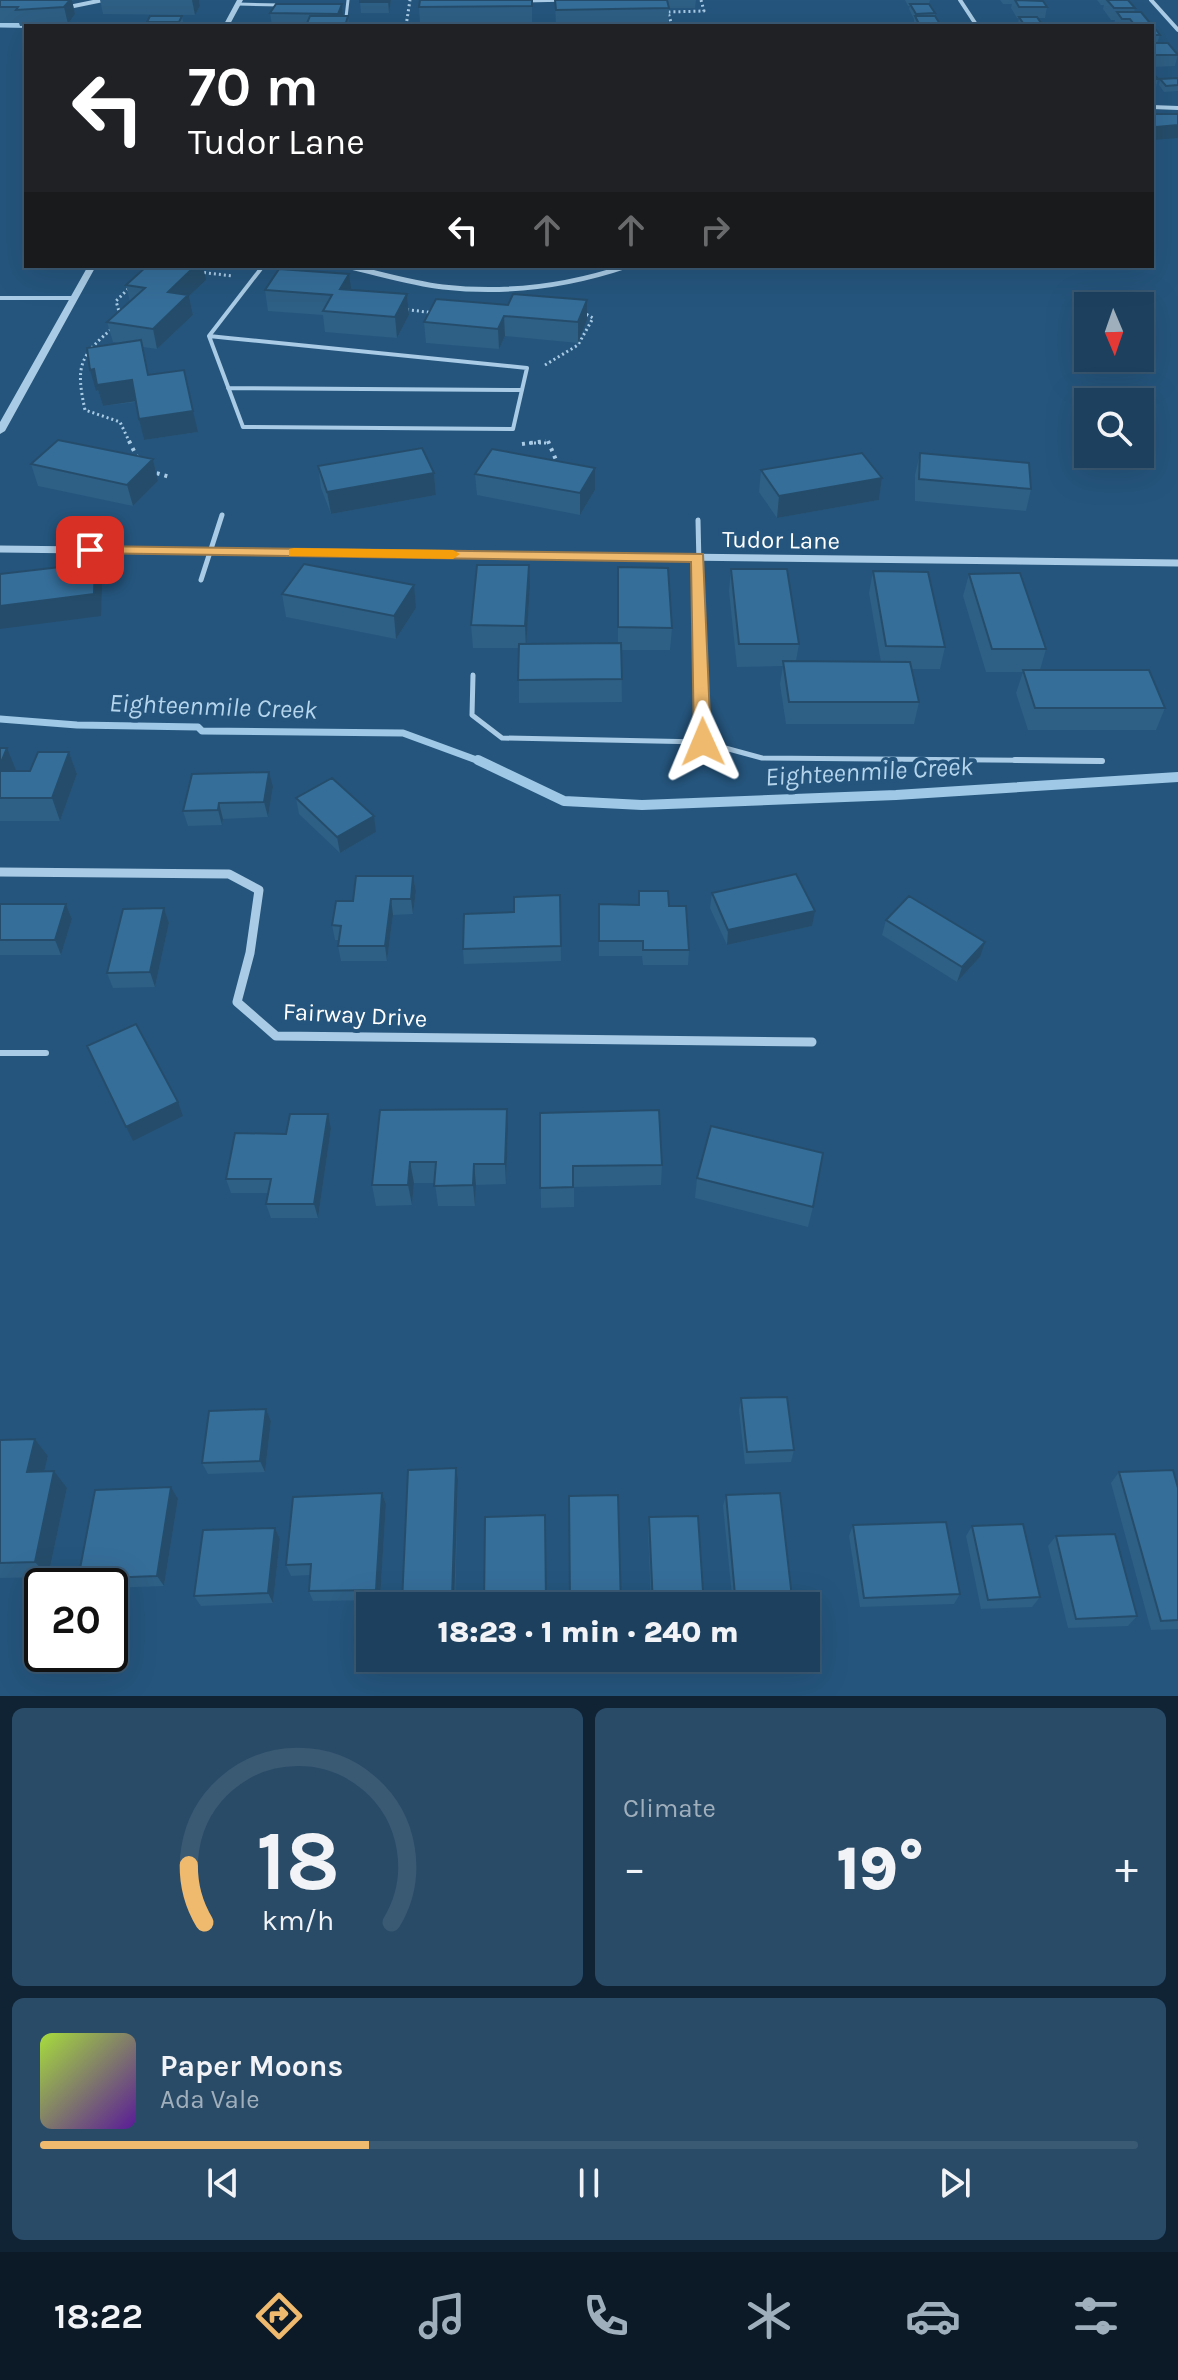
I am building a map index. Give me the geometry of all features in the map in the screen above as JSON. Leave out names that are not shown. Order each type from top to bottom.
[{"type":"street","points":[[58,8],[72,8],[103,0]]},
{"type":"street","points":[[960,0],[976,24]]},
{"type":"street","points":[[1151,0],[1178,30]]},
{"type":"street","points":[[227,24],[239,2]]},
{"type":"street","points":[[1154,107],[1178,108]]},
{"type":"street","points":[[0,431],[91,268]]},
{"type":"street","points":[[356,268],[455,288],[536,287],[598,277],[622,268]]},
{"type":"street","name":"Tudor Lane","points":[[0,549],[1178,563]]},
{"type":"street","name":"Fairway Drive","points":[[0,872],[229,874],[259,890],[250,953],[237,1002],[276,1036],[812,1042]]},
{"type":"lane","points":[[345,24],[348,0]]},
{"type":"lane","points":[[524,1],[570,0]]},
{"type":"lane","points":[[239,2],[285,5]]},
{"type":"lane","points":[[209,336],[261,268]]},
{"type":"lane","points":[[0,298],[74,298]]},
{"type":"lane","points":[[209,336],[527,368],[513,429],[243,427],[209,336]]},
{"type":"lane","points":[[228,388],[522,390]]},
{"type":"lane","points":[[201,580],[222,515]]},
{"type":"lane","points":[[698,520],[703,742]]},
{"type":"lane","points":[[473,675],[472,715],[502,738],[703,742],[762,758],[1102,761]]},
{"type":"lane","points":[[0,1053],[46,1053]]},
{"type":"path","points":[[406,24],[410,0]]},
{"type":"path","points":[[671,24],[668,12],[704,11],[701,0]]},
{"type":"path","points":[[517,445],[548,441],[563,476]]},
{"type":"building","points":[[0,0],[70,0],[64,7],[16,10],[18,7],[0,7]]},
{"type":"building","points":[[388,0],[388,2],[360,2]]},
{"type":"building","points":[[420,0],[532,0],[532,6],[419,7]]},
{"type":"building","points":[[555,0],[667,0],[669,8],[556,10]]},
{"type":"building","points":[[1015,0],[1043,1],[1047,7],[1019,7]]},
{"type":"building","points":[[1107,0],[1128,0],[1135,8],[1114,8]]},
{"type":"building","points":[[276,4],[342,4],[338,14],[270,13]]},
{"type":"building","points":[[910,4],[929,4],[935,13],[916,14]]},
{"type":"building","points":[[1117,12],[1141,12],[1150,23],[1133,23],[1130,19],[1122,19]]},
{"type":"building","points":[[150,16],[182,16],[179,22],[147,22]]},
{"type":"building","points":[[310,16],[348,16],[346,24],[307,24]]},
{"type":"building","points":[[915,16],[935,16],[940,24],[923,24],[919,24]]},
{"type":"building","points":[[1019,17],[1037,17],[1042,24],[1024,24]]},
{"type":"building","points":[[1154,43],[1168,43],[1178,55],[1155,55]]},
{"type":"building","points":[[1178,78],[1178,85],[1166,86],[1160,79]]},
{"type":"building","points":[[1154,114],[1178,114],[1178,125],[1156,127]]},
{"type":"building","points":[[145,268],[193,268],[168,292],[188,295],[153,329],[107,322],[145,288],[126,285]]},
{"type":"building","points":[[279,269],[349,274],[340,289],[407,294],[395,317],[323,311],[332,295],[265,290]]},
{"type":"building","points":[[513,294],[587,300],[578,322],[504,316],[498,329],[424,322],[436,299],[508,305]]},
{"type":"building","points":[[141,340],[148,375],[184,370],[193,411],[139,419],[132,380],[97,385],[94,369],[90,370],[87,348]]},
{"type":"building","points":[[58,440],[153,459],[127,485],[31,464]]},
{"type":"building","points":[[422,448],[434,473],[327,492],[318,466]]},
{"type":"building","points":[[492,449],[595,468],[580,493],[475,474]]},
{"type":"building","points":[[862,453],[882,478],[779,496],[761,470]]},
{"type":"building","points":[[920,453],[1029,463],[1031,489],[919,479]]},
{"type":"building","points":[[95,563],[94,594],[0,606],[0,574]]},
{"type":"building","points":[[304,564],[414,585],[394,616],[282,594]]},
{"type":"building","points":[[477,565],[529,565],[525,626],[471,625]]},
{"type":"building","points":[[618,567],[668,568],[672,628],[618,627]]},
{"type":"building","points":[[731,569],[787,569],[799,644],[739,644]]},
{"type":"building","points":[[873,571],[928,572],[945,647],[886,646]]},
{"type":"building","points":[[1020,573],[1046,649],[992,649],[969,574]]},
{"type":"building","points":[[621,643],[622,679],[518,680],[519,644]]},
{"type":"building","points":[[783,661],[910,662],[919,702],[789,702]]},
{"type":"building","points":[[1023,670],[1149,670],[1165,708],[1035,708]]},
{"type":"building","points":[[0,748],[7,748],[0,765]]},
{"type":"building","points":[[38,752],[69,752],[52,798],[0,798],[0,771],[30,771]]},
{"type":"building","points":[[269,772],[264,802],[219,803],[218,810],[183,811],[192,774]]},
{"type":"building","points":[[332,778],[374,816],[337,837],[296,798]]},
{"type":"building","points":[[796,874],[815,911],[728,930],[712,893]]},
{"type":"building","points":[[356,876],[413,876],[411,899],[391,899],[385,946],[338,946],[341,926],[332,925],[336,901],[353,901]]},
{"type":"building","points":[[639,891],[668,891],[669,906],[686,906],[689,950],[643,950],[643,941],[599,941],[599,904],[639,905]]},
{"type":"building","points":[[560,895],[561,946],[463,949],[464,914],[514,912],[514,897]]},
{"type":"building","points":[[909,896],[985,942],[962,967],[886,920]]},
{"type":"building","points":[[0,904],[66,904],[55,940],[0,940]]},
{"type":"building","points":[[164,908],[150,972],[107,973],[123,909]]},
{"type":"building","points":[[136,1024],[178,1102],[126,1127],[87,1046]]},
{"type":"building","points":[[507,1109],[505,1164],[474,1164],[473,1185],[434,1186],[436,1162],[410,1162],[408,1185],[372,1185],[380,1110]]},
{"type":"building","points":[[659,1110],[662,1165],[573,1166],[573,1187],[540,1188],[540,1113]]},
{"type":"building","points":[[290,1114],[328,1114],[314,1204],[266,1204],[271,1179],[226,1179],[235,1133],[286,1134]]},
{"type":"building","points":[[711,1126],[823,1153],[813,1207],[697,1178]]},
{"type":"building","points":[[787,1397],[794,1450],[747,1452],[741,1398]]},
{"type":"building","points":[[266,1409],[260,1461],[202,1463],[209,1411]]},
{"type":"building","points":[[35,1439],[27,1472],[54,1471],[35,1562],[0,1563],[0,1440]]},
{"type":"building","points":[[456,1468],[452,1592],[402,1592],[408,1470]]},
{"type":"building","points":[[1173,1470],[1178,1488],[1178,1620],[1161,1621],[1119,1472]]},
{"type":"building","points":[[171,1487],[157,1576],[128,1577],[128,1568],[80,1568],[95,1490]]},
{"type":"building","points":[[382,1493],[376,1590],[309,1591],[311,1564],[286,1565],[293,1497]]},
{"type":"building","points":[[780,1493],[791,1592],[735,1592],[726,1495]]},
{"type":"building","points":[[618,1495],[621,1592],[570,1592],[569,1496]]},
{"type":"building","points":[[545,1515],[546,1592],[484,1592],[485,1517]]},
{"type":"building","points":[[698,1516],[703,1592],[652,1592],[649,1517]]},
{"type":"building","points":[[946,1522],[960,1594],[864,1598],[853,1525]]},
{"type":"building","points":[[1023,1524],[1040,1597],[988,1600],[972,1526]]},
{"type":"building","points":[[275,1528],[268,1593],[194,1596],[203,1530]]},
{"type":"building","points":[[1115,1534],[1137,1616],[1076,1619],[1056,1536]]},
{"type":"waterway","points":[[0,25],[24,25]]},
{"type":"waterway","name":"Eighteenmile Creek","points":[[0,719],[77,725],[198,727],[202,731],[403,733],[482,762]]},
{"type":"waterway","name":"Eighteenmile Creek","points":[[478,760],[564,801],[642,805],[896,795],[1178,777]]},
{"type":"slow traffic","points":[[294,553],[453,554]]},
{"type":"route","points":[[90,550],[698,557],[703,742]]}]
